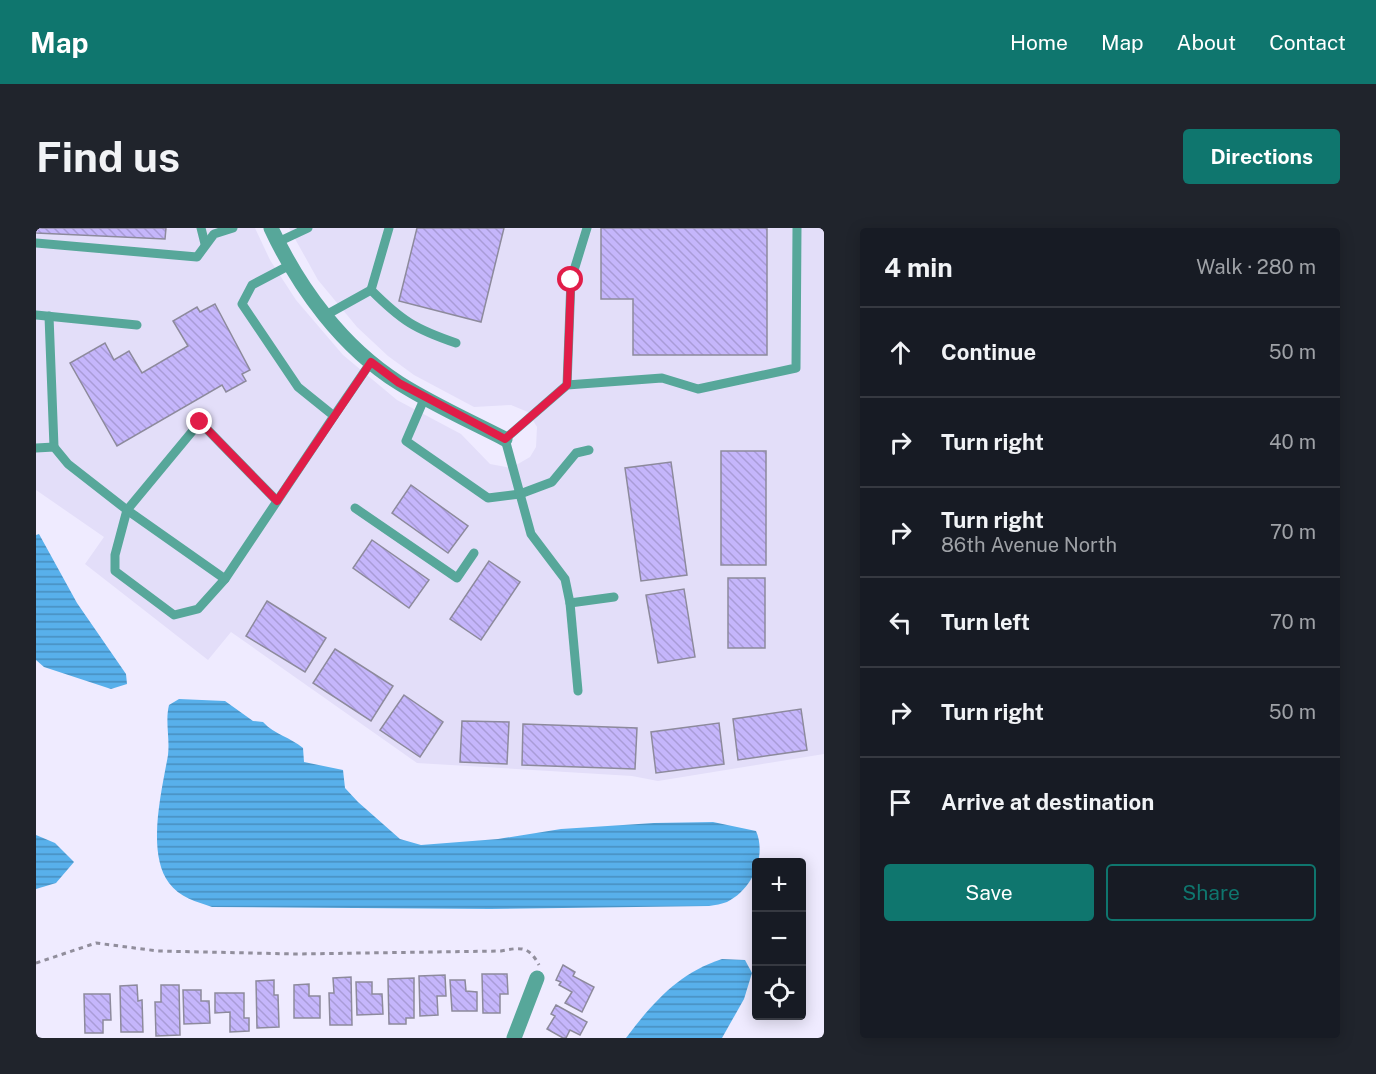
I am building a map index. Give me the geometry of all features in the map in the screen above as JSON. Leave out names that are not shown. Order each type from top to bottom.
[{"type":"street","points":[[274,235],[290,265],[326,315],[371,362],[399,383],[505,439]]},
{"type":"street","points":[[514,1038],[537,978]]},
{"type":"lane","points":[[201,228],[205,244]]},
{"type":"lane","points":[[36,243],[197,257],[214,234],[232,228]]},
{"type":"lane","points":[[274,235],[308,228]]},
{"type":"lane","points":[[326,315],[371,290],[389,228]]},
{"type":"lane","points":[[567,385],[571,280],[587,228]]},
{"type":"lane","points":[[578,691],[566,579],[531,534],[505,439],[567,385],[662,378],[698,389],[796,368],[797,228]]},
{"type":"lane","points":[[290,265],[252,285],[242,304],[298,387],[334,416]]},
{"type":"lane","points":[[371,290],[400,319],[417,330],[456,343]]},
{"type":"lane","points":[[36,315],[137,325]]},
{"type":"lane","points":[[49,316],[54,447],[68,464],[127,510],[225,579]]},
{"type":"lane","points":[[277,501],[200,422],[127,510],[115,555],[116,571],[174,615],[198,609],[225,579],[371,362]]},
{"type":"lane","points":[[425,397],[406,441],[488,498],[520,494],[552,482],[576,453],[589,450]]},
{"type":"lane","points":[[36,448],[54,447]]},
{"type":"lane","points":[[355,508],[458,578],[474,553]]},
{"type":"lane","points":[[570,603],[614,597]]},
{"type":"path","points":[[36,963],[96,943],[158,951],[296,954],[469,952],[501,951],[522,947],[530,950],[539,964],[537,978]]},
{"type":"shaded area","points":[[36,228],[255,228],[270,260],[296,300],[343,355],[397,400],[461,434],[490,464],[511,468],[530,457],[536,447],[537,427],[528,412],[511,405],[474,407],[414,375],[388,356],[357,327],[318,280],[289,228],[824,228],[824,754],[658,781],[632,776],[417,763],[231,632],[208,660],[85,564],[104,537],[36,490]]},
{"type":"water","points":[[39,534],[77,603],[126,674],[127,684],[111,689],[44,667],[36,660],[36,535]]},
{"type":"water","points":[[179,699],[225,701],[253,721],[263,722],[272,730],[303,748],[304,762],[343,770],[345,788],[358,802],[400,839],[421,845],[498,839],[561,829],[713,822],[756,831],[760,851],[759,858],[752,858],[752,877],[736,897],[725,903],[709,906],[490,909],[212,907],[189,898],[173,888],[162,870],[158,855],[158,821],[168,755],[169,705]]},
{"type":"water","points":[[36,835],[55,843],[74,862],[56,883],[36,889]]},
{"type":"water","points":[[722,959],[745,960],[752,973],[744,999],[722,1038],[626,1038],[646,1012],[668,990],[707,965]]},
{"type":"building","points":[[36,228],[166,228],[165,239],[36,233]]},
{"type":"building","points":[[417,228],[504,228],[481,322],[399,301]]},
{"type":"building","points":[[601,228],[767,228],[767,355],[633,355],[633,299],[601,299]]},
{"type":"building","points":[[215,304],[250,370],[242,374],[246,381],[226,392],[222,385],[117,446],[70,363],[105,343],[114,360],[129,351],[142,373],[188,346],[173,321],[197,307],[200,312]]},
{"type":"building","points":[[721,451],[766,451],[766,565],[721,565]]},
{"type":"building","points":[[671,462],[687,575],[641,581],[625,468]]},
{"type":"building","points":[[411,485],[468,526],[448,553],[392,513]]},
{"type":"building","points":[[372,540],[429,580],[409,608],[353,568]]},
{"type":"building","points":[[489,561],[520,582],[481,640],[450,619]]},
{"type":"building","points":[[728,578],[765,578],[765,648],[728,648]]},
{"type":"building","points":[[684,589],[695,657],[658,663],[646,595]]},
{"type":"building","points":[[267,601],[326,638],[305,672],[246,636]]},
{"type":"building","points":[[335,649],[393,686],[371,721],[313,683]]},
{"type":"building","points":[[404,695],[443,722],[420,757],[380,730]]},
{"type":"building","points":[[801,709],[807,750],[738,760],[733,719]]},
{"type":"building","points":[[462,721],[509,722],[507,764],[460,762]]},
{"type":"building","points":[[719,723],[724,764],[656,773],[651,732]]},
{"type":"building","points":[[523,724],[637,728],[635,769],[522,765]]},
{"type":"building","points":[[563,965],[575,972],[573,976],[594,987],[582,1012],[565,1003],[572,992],[559,985],[561,982],[556,980]]},
{"type":"building","points":[[482,974],[507,974],[508,994],[500,994],[500,1013],[483,1013]]},
{"type":"building","points":[[445,975],[446,996],[437,996],[438,1015],[420,1016],[419,976]]},
{"type":"building","points":[[351,977],[352,1025],[330,1025],[329,993],[334,993],[333,978]]},
{"type":"building","points":[[414,978],[414,1018],[406,1018],[406,1024],[389,1024],[388,979]]},
{"type":"building","points":[[274,980],[274,995],[278,995],[279,1027],[257,1028],[256,981]]},
{"type":"building","points":[[450,980],[465,980],[466,991],[477,992],[477,1011],[452,1011]]},
{"type":"building","points":[[356,982],[372,982],[372,994],[382,994],[383,1014],[357,1015]]},
{"type":"building","points":[[309,984],[309,996],[320,996],[320,1018],[294,1018],[294,985]]},
{"type":"building","points":[[137,985],[138,1001],[142,1000],[143,1032],[121,1032],[120,986]]},
{"type":"building","points":[[161,985],[179,985],[180,1035],[156,1036],[155,1002],[161,1002]]},
{"type":"building","points":[[183,990],[201,990],[201,1001],[209,1001],[210,1023],[184,1024]]},
{"type":"building","points":[[215,993],[244,993],[244,1018],[249,1018],[249,1031],[230,1032],[230,1012],[215,1013]]},
{"type":"building","points":[[84,994],[110,994],[111,1020],[103,1020],[103,1033],[85,1033]]},
{"type":"building","points":[[556,1005],[587,1022],[580,1035],[570,1030],[566,1038],[563,1038],[547,1029],[555,1016],[551,1014]]},
{"type":"route","points":[[200,422],[277,501],[371,362],[399,383],[505,439],[567,385],[571,280]]}]
